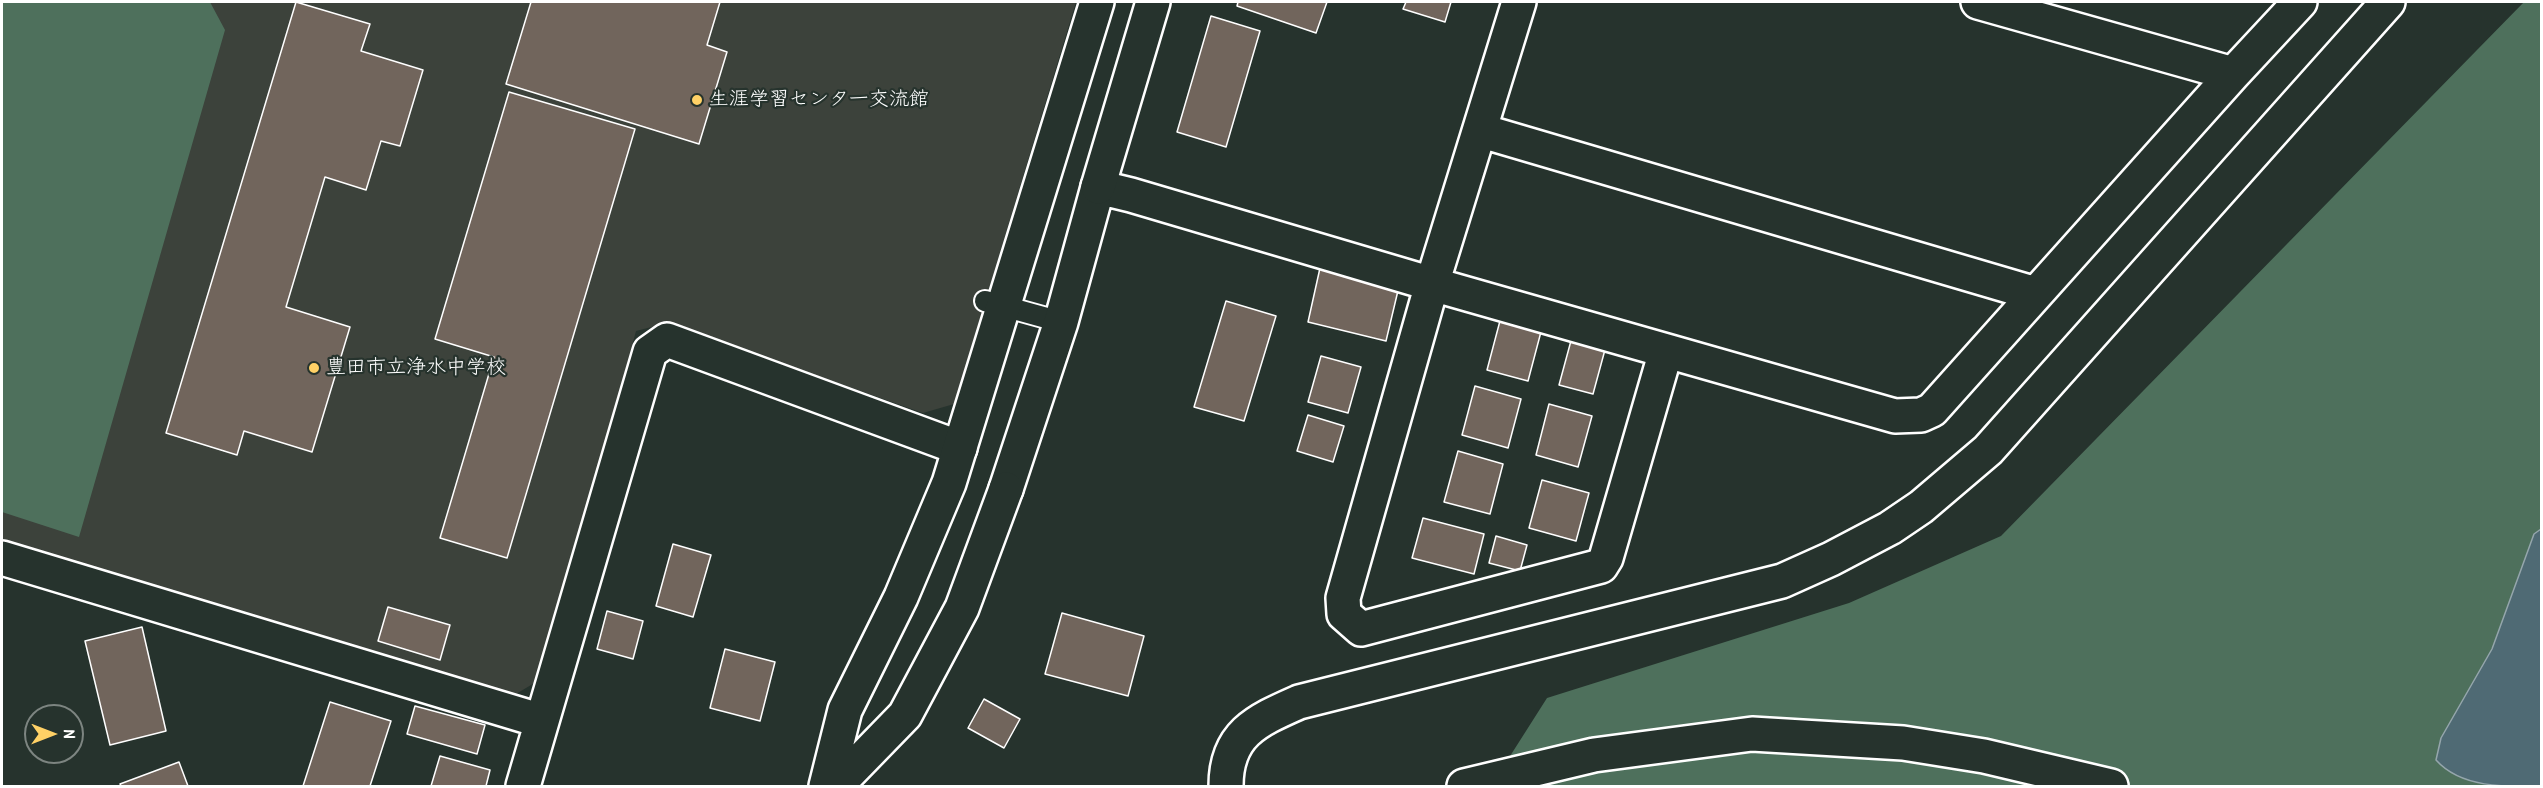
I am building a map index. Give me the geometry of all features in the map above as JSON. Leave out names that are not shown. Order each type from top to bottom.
[{"type":"street","points":[[826,786],[845,710],[901,597],[949,483],[960,448],[994,305],[1097,2]]},
{"type":"street","points":[[836,786],[905,715],[962,608],[1006,489],[1061,322],[1153,2]]},
{"type":"street","points":[[1520,2],[1482,131],[1432,284],[1343,598],[1344,614],[1361,629],[1601,566],[1606,558],[1666,351]]},
{"type":"street","points":[[1978,2],[2233,74]]},
{"type":"street","points":[[1098,187],[1895,416],[1921,415],[1932,410],[2300,2]]},
{"type":"street","points":[[1226,786],[1226,767],[1238,739],[1251,726],[1299,702],[1782,581],[1862,543],[1921,507],[1988,450],[2388,2]]},
{"type":"street","points":[[1482,131],[2036,294]]},
{"type":"street","points":[[523,786],[650,352],[667,340],[960,448]]},
{"type":"street","points":[[2,558],[542,721]]},
{"type":"street","points":[[1464,786],[1594,755],[1752,734],[1903,743],[1984,756],[2111,786]]},
{"type":"lane","points":[[994,305],[1061,322]]},
{"type":"shaded area","name":"豊田市立浄水中学校","points":[[2,2],[1076,2],[954,404],[923,413],[667,323],[636,331],[541,679],[511,697],[2,539]]},
{"type":"green space","points":[[2,2],[210,2],[225,30],[79,537],[2,512]]},
{"type":"green space","points":[[2524,2],[2541,2],[2541,786],[1491,786],[1547,698],[1849,603],[2001,536]]},
{"type":"water","points":[[2541,529],[2541,786],[2499,786],[2471,781],[2446,769],[2436,760],[2441,738],[2492,649],[2534,534]]},
{"type":"building","points":[[296,2],[370,24],[361,51],[423,70],[400,146],[381,141],[366,190],[325,177],[286,307],[350,327],[312,452],[244,431],[237,455],[166,433]]},
{"type":"building","points":[[531,2],[720,2],[707,45],[727,52],[699,144],[506,84]]},
{"type":"building","points":[[1238,2],[1327,2],[1316,33],[1237,6]]},
{"type":"building","points":[[1406,2],[1451,2],[1445,22],[1403,9]]},
{"type":"building","points":[[1211,16],[1260,31],[1226,147],[1177,132]]},
{"type":"building","points":[[509,92],[635,129],[507,558],[440,538],[494,357],[435,339]]},
{"type":"building","points":[[1322,259],[1401,278],[1386,341],[1308,322]]},
{"type":"building","points":[[1226,301],[1276,316],[1244,421],[1194,407]]},
{"type":"building","points":[[1501,317],[1542,328],[1528,381],[1487,370]]},
{"type":"building","points":[[1572,337],[1606,346],[1593,394],[1559,385]]},
{"type":"building","points":[[1321,356],[1361,367],[1348,413],[1308,402]]},
{"type":"building","points":[[1475,386],[1521,399],[1508,448],[1462,435]]},
{"type":"building","points":[[1549,404],[1592,416],[1578,467],[1536,455]]},
{"type":"building","points":[[1308,415],[1344,426],[1333,462],[1297,451]]},
{"type":"building","points":[[1458,451],[1503,464],[1490,514],[1444,502]]},
{"type":"building","points":[[1542,480],[1589,493],[1576,541],[1529,528]]},
{"type":"building","points":[[1423,518],[1484,534],[1474,574],[1412,558]]},
{"type":"building","points":[[1496,536],[1527,545],[1520,571],[1489,563]]},
{"type":"building","points":[[673,544],[711,555],[693,617],[656,606]]},
{"type":"building","points":[[388,607],[450,625],[440,660],[378,641]]},
{"type":"building","points":[[607,611],[643,621],[633,659],[597,649]]},
{"type":"building","points":[[1062,613],[1144,636],[1128,696],[1045,674]]},
{"type":"building","points":[[142,627],[166,731],[110,745],[85,641]]},
{"type":"building","points":[[725,649],[775,662],[760,721],[710,708]]},
{"type":"building","points":[[984,699],[1020,719],[1004,748],[968,728]]},
{"type":"building","points":[[330,702],[391,721],[370,786],[303,786]]},
{"type":"building","points":[[415,706],[485,725],[477,754],[407,734]]},
{"type":"building","points":[[440,756],[490,770],[486,786],[431,786]]},
{"type":"building","points":[[179,762],[188,786],[121,786],[120,784]]},
{"type":"place","name":"生涯学習センタ一交流館","points":[[697,100]]},
{"type":"place","name":"豊田市立浄水中学校","points":[[314,368]]}]
